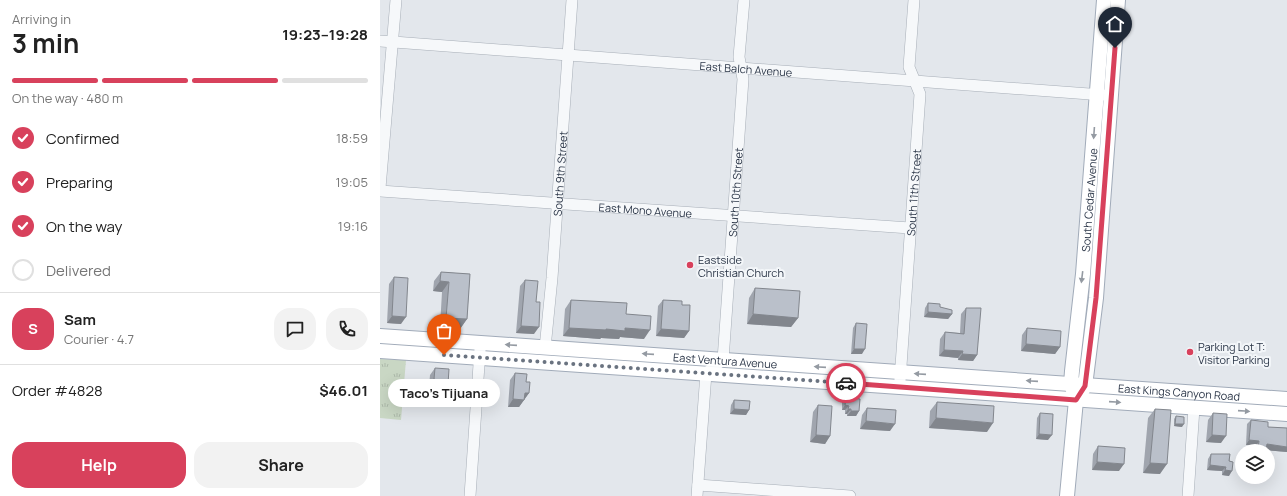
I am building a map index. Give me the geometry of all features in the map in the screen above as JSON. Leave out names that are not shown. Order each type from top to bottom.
[{"type":"main road","name":"South Cedar Avenue","points":[[1067,496],[1076,400],[1071,384],[1083,274],[1104,0]]},
{"type":"main road","name":"South Cedar Avenue","points":[[1076,400],[1085,386],[1096,298],[1118,0]]},
{"type":"main road","name":"East Ventura Avenue","points":[[380,336],[1071,384]]},
{"type":"main road","name":"East Ventura Avenue","points":[[380,351],[1076,400]]},
{"type":"main road","name":"East Kings Canyon Road","points":[[1071,384],[1287,399]]},
{"type":"main road","name":"East Kings Canyon Road","points":[[1076,400],[1287,414]]},
{"type":"street","points":[[380,189],[396,0]]},
{"type":"street","name":"South 9th Street","points":[[545,348],[552,278],[572,0]]},
{"type":"street","name":"South 10th Street","points":[[723,360],[743,79],[739,57],[744,0]]},
{"type":"street","name":"South 11th Street","points":[[899,387],[920,94],[908,67],[914,0]]},
{"type":"street","name":"East Balch Avenue","points":[[380,42],[1111,95]]},
{"type":"street","name":"East Mono Avenue","points":[[380,189],[910,228]]},
{"type":"street","points":[[470,496],[480,343]]},
{"type":"street","points":[[723,360],[706,373],[698,491],[850,496]]},
{"type":"street","points":[[1188,496],[1194,408]]},
{"type":"green space","points":[[380,359],[406,360],[401,420],[380,418]]},
{"type":"building","points":[[441,272],[470,274],[467,319],[446,318],[449,282],[440,281]]},
{"type":"building","points":[[394,277],[408,278],[406,317],[392,316]]},
{"type":"building","points":[[525,280],[538,281],[536,302],[540,302],[539,327],[521,326]]},
{"type":"building","points":[[755,288],[800,291],[798,318],[753,314]]},
{"type":"building","points":[[571,300],[627,303],[626,314],[651,316],[650,330],[625,328],[625,331],[569,328]]},
{"type":"building","points":[[663,300],[682,301],[682,305],[690,305],[689,331],[661,329]]},
{"type":"building","points":[[928,303],[940,304],[940,307],[952,310],[952,314],[928,312]]},
{"type":"building","points":[[966,308],[981,308],[977,355],[962,354],[963,351],[944,350],[945,332],[964,334]]},
{"type":"building","points":[[856,323],[867,324],[865,349],[854,349]]},
{"type":"building","points":[[1027,328],[1061,331],[1060,347],[1026,344]]},
{"type":"building","points":[[435,368],[449,369],[447,399],[434,398],[436,380],[434,379]]},
{"type":"building","points":[[515,373],[527,374],[526,382],[530,382],[529,393],[525,393],[524,400],[513,399]]},
{"type":"building","points":[[846,397],[860,399],[859,411],[851,411],[851,409],[848,409],[849,406],[845,405]]},
{"type":"building","points":[[734,400],[750,401],[749,410],[734,409]]},
{"type":"building","points":[[937,402],[994,406],[993,423],[936,418]]},
{"type":"building","points":[[818,405],[832,406],[830,436],[816,435]]},
{"type":"building","points":[[867,408],[896,410],[895,424],[866,421]]},
{"type":"building","points":[[1155,409],[1171,410],[1167,464],[1150,463]]},
{"type":"building","points":[[1040,413],[1053,414],[1052,435],[1039,434]]},
{"type":"building","points":[[1213,413],[1227,414],[1226,436],[1212,435]]},
{"type":"building","points":[[1176,416],[1184,417],[1184,424],[1175,424]]},
{"type":"building","points":[[1251,420],[1268,422],[1268,427],[1287,428],[1287,447],[1275,444],[1259,444],[1259,441],[1249,440]]},
{"type":"building","points":[[1098,446],[1125,448],[1124,464],[1097,462]]},
{"type":"building","points":[[1211,454],[1230,454],[1229,461],[1233,462],[1232,471],[1225,470],[1226,467],[1210,465]]},
{"type":"way so far","points":[[444,355],[846,383]]},
{"type":"place","name":"Eastside Christian Church","points":[[690,265]]},
{"type":"place","name":"Parking Lot T: Visitor Parking","points":[[1190,352]]},
{"type":"place","name":"Taco's Tijuana","points":[[444,355]]},
{"type":"route","points":[[846,383],[1076,400],[1085,386],[1096,298],[1115,48]]}]
